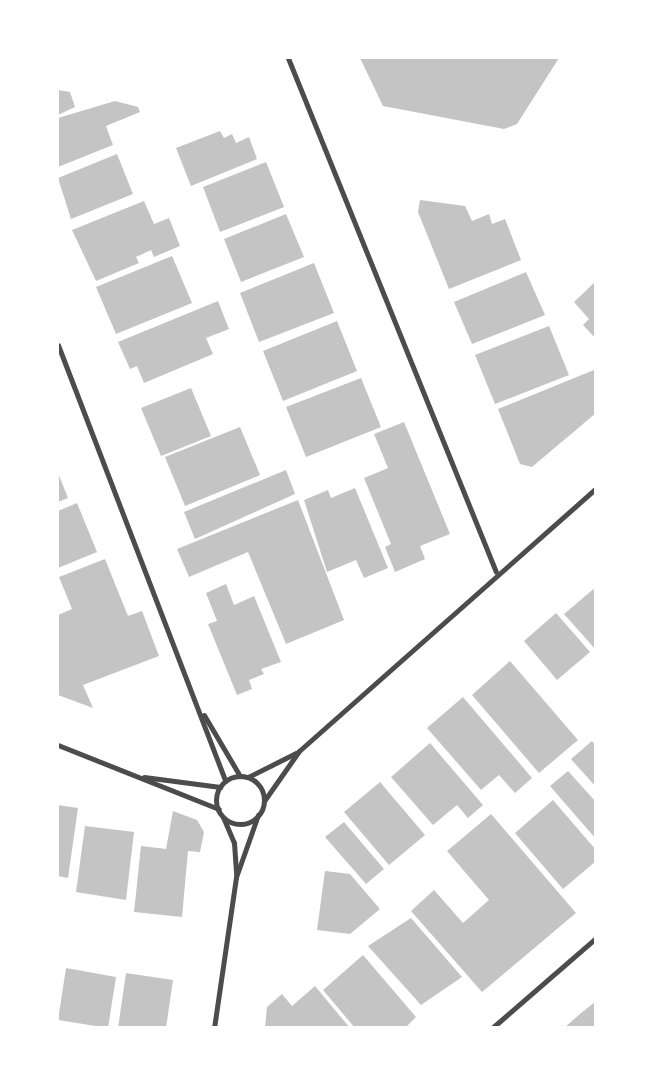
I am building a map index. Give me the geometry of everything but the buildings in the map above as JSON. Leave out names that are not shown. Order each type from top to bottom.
[{"type":"street","points":[[288,58],[496,572]]},
{"type":"street","points":[[58,346],[200,710],[225,781]]},
{"type":"street","points":[[214,1028],[236,877],[264,801],[299,751],[496,572],[596,488]]},
{"type":"street","points":[[200,710],[240,776]]},
{"type":"street","points":[[58,745],[219,809]]},
{"type":"street","points":[[248,777],[299,751]]},
{"type":"street","points":[[136,776],[220,787]]},
{"type":"street","points":[[236,877],[234,843],[219,809],[220,787],[225,781],[240,776],[248,777],[260,786],[264,801]]},
{"type":"street","points":[[222,816],[237,823],[258,815]]},
{"type":"street","points":[[492,1028],[596,938]]}]
